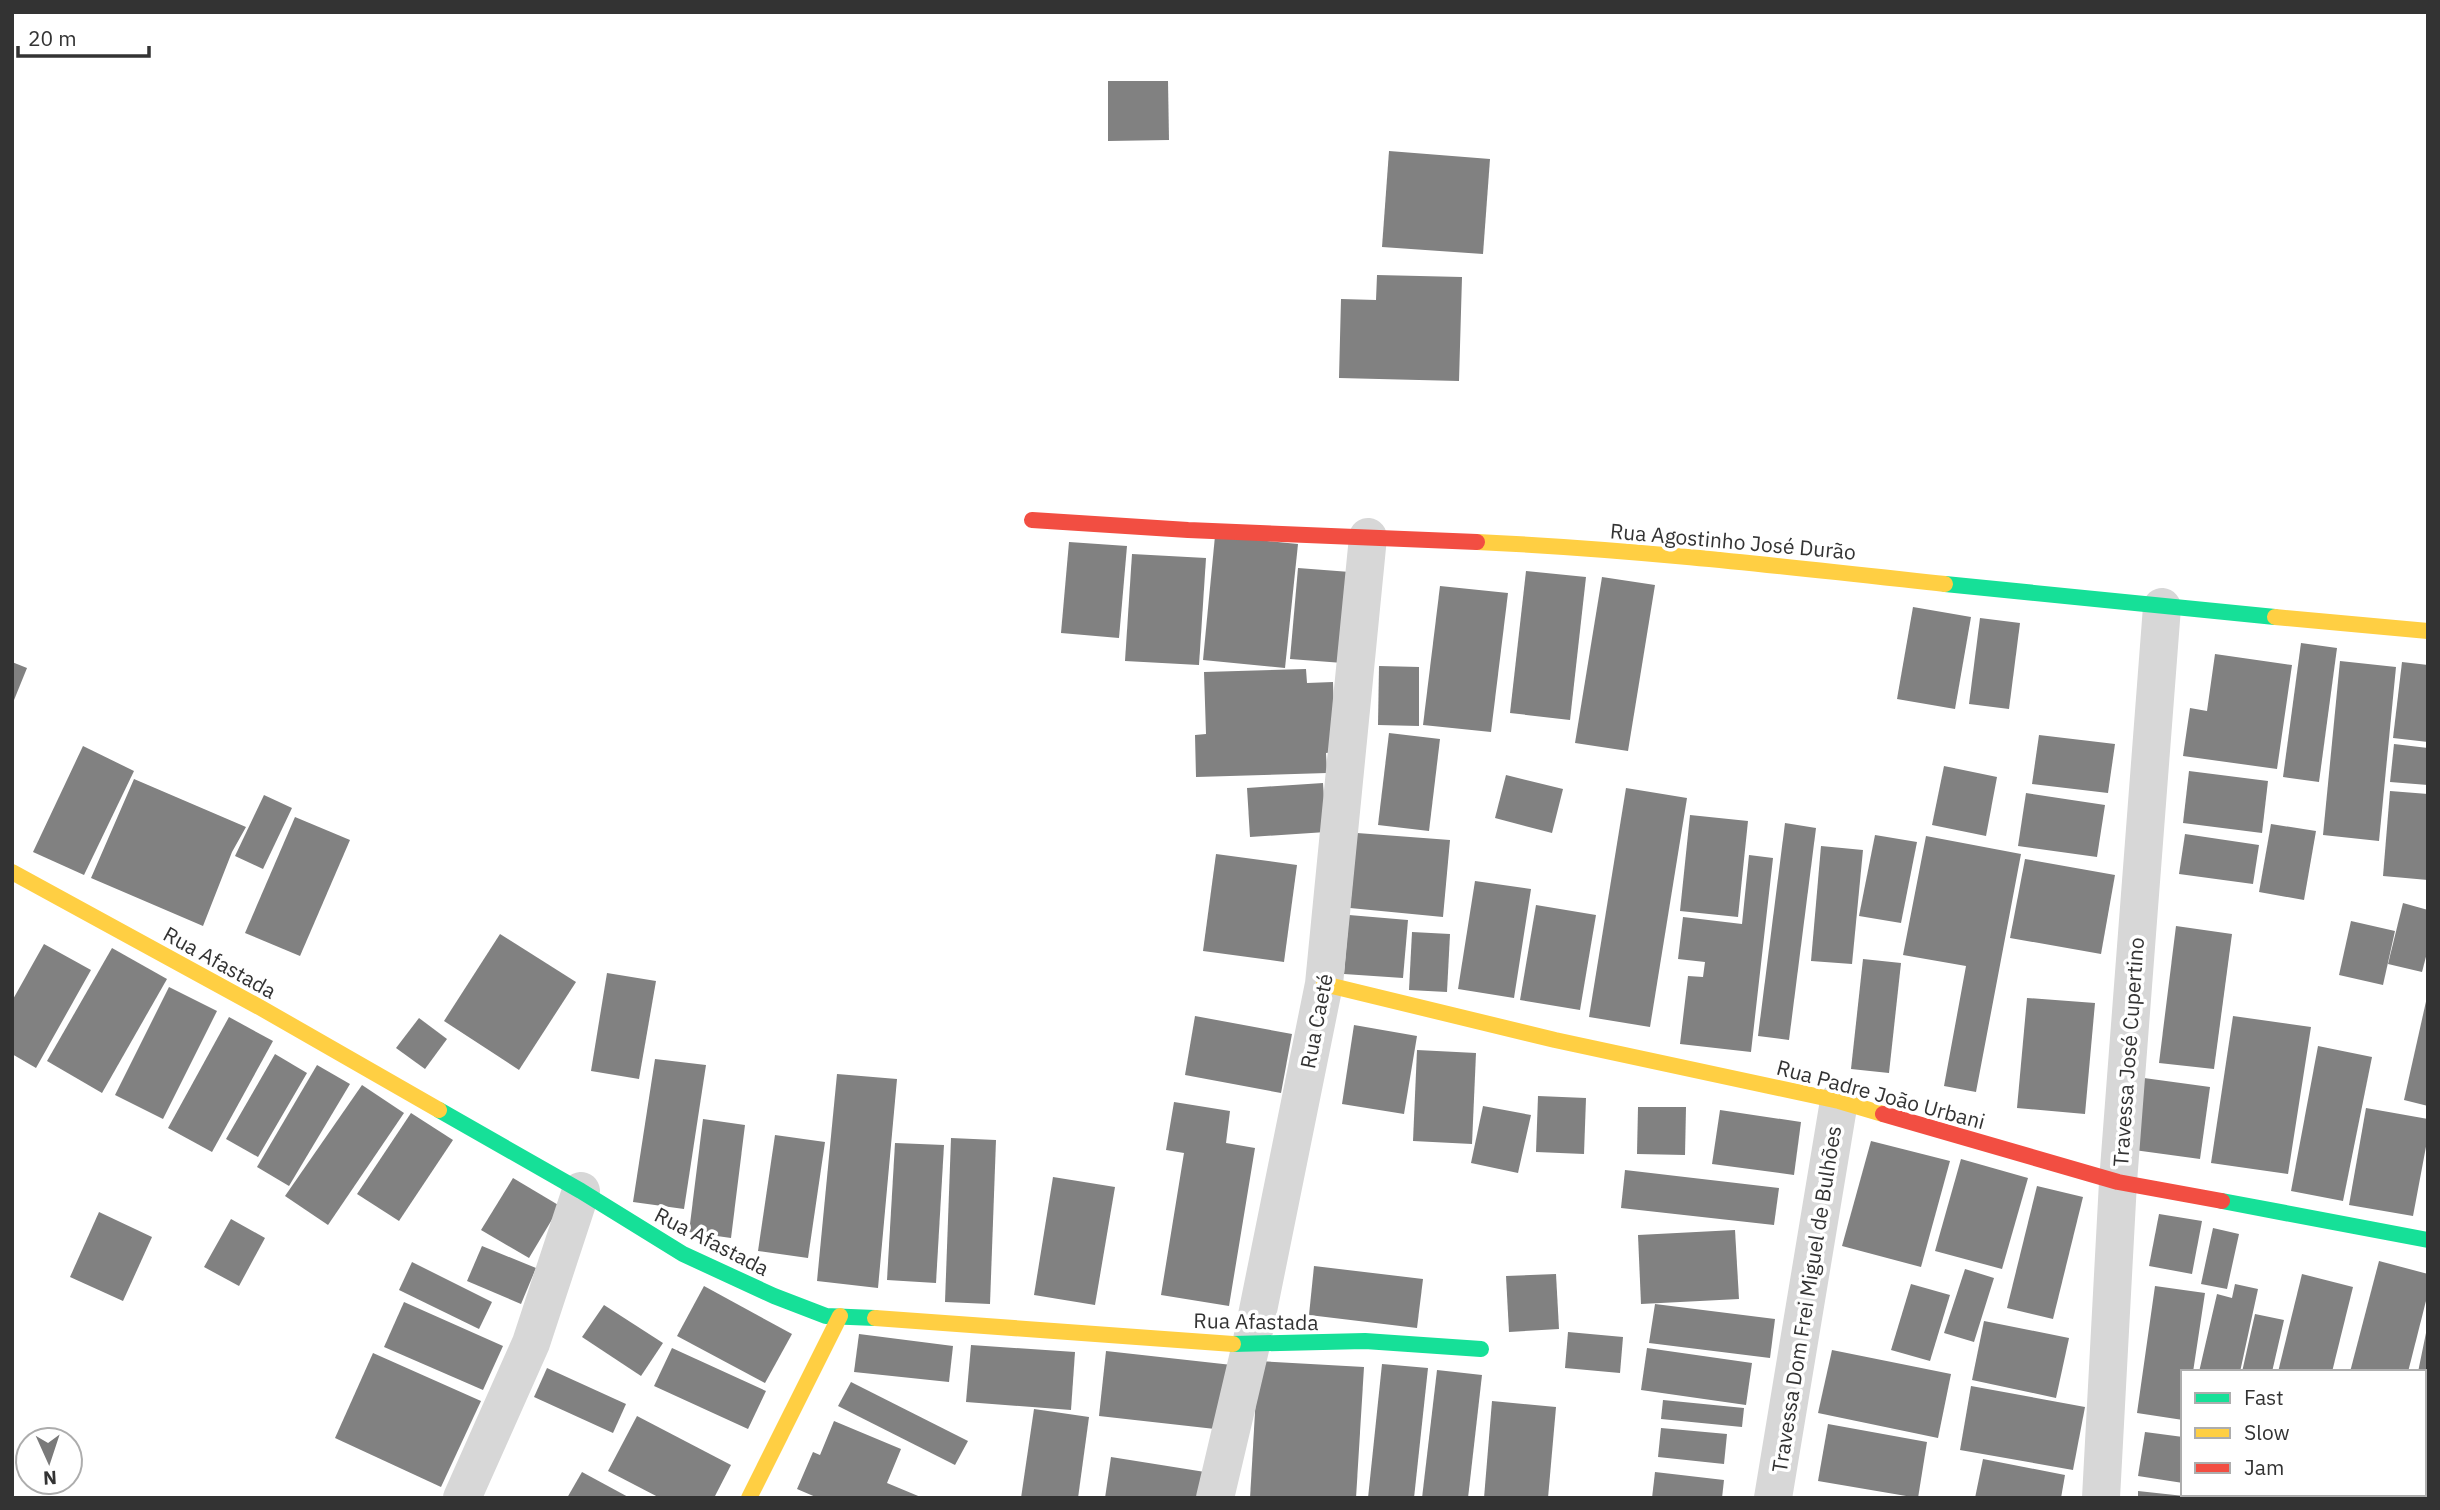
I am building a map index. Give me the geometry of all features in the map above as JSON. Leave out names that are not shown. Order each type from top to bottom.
[{"type":"street","name":"Rua Agostinho José Durão","points":[[1032,520],[1560,547],[1762,564],[2162,607],[2428,631]]},
{"type":"street","name":"Rua Caeté","points":[[1215,1498],[1251,1345],[1324,984],[1368,537]]},
{"type":"street","name":"Travessa José Cupertino","points":[[2101,1498],[2118,1182],[2162,607]]},
{"type":"street","name":"Rua Afastada","points":[[12,872],[261,1008],[581,1191],[683,1254],[826,1317],[1251,1345],[1365,1342],[1481,1349]]},
{"type":"street","name":"Rua Padre João Urbani","points":[[1324,984],[1555,1040],[1839,1101],[2118,1182],[2428,1240]]},
{"type":"street","name":"Travessa Dom Frei Miguel de Bulhões","points":[[1773,1498],[1839,1101]]},
{"type":"street","points":[[462,1498],[531,1343],[581,1191]]},
{"type":"street","points":[[749,1498],[841,1316]]},
{"type":"building","points":[[1108,81],[1168,81],[1169,140],[1108,141]]},
{"type":"building","points":[[1389,151],[1490,159],[1483,254],[1382,247]]},
{"type":"building","points":[[1377,275],[1462,277],[1459,381],[1339,378],[1341,299],[1376,300]]},
{"type":"building","points":[[1215,536],[1298,544],[1285,668],[1203,660]]},
{"type":"building","points":[[1069,542],[1127,546],[1119,638],[1061,633]]},
{"type":"building","points":[[1132,554],[1206,558],[1199,665],[1125,661]]},
{"type":"building","points":[[1298,568],[1350,572],[1343,663],[1290,659]]},
{"type":"building","points":[[1526,571],[1586,577],[1570,720],[1510,713]]},
{"type":"building","points":[[1602,577],[1655,585],[1628,751],[1575,743]]},
{"type":"building","points":[[1440,586],[1508,593],[1491,732],[1423,725]]},
{"type":"building","points":[[1913,607],[1971,617],[1955,709],[1897,699]]},
{"type":"building","points":[[1980,618],[2020,623],[2009,709],[1969,704]]},
{"type":"building","points":[[2301,643],[2337,648],[2319,782],[2283,777]]},
{"type":"building","points":[[2215,654],[2292,665],[2277,769],[2183,756],[2190,708],[2207,711]]},
{"type":"building","points":[[2340,661],[2396,667],[2379,841],[2323,835]]},
{"type":"building","points":[[12,662],[27,668],[12,705]]},
{"type":"building","points":[[2402,662],[2428,665],[2428,742],[2393,738]]},
{"type":"building","points":[[1379,666],[1419,667],[1419,726],[1378,725]]},
{"type":"building","points":[[1306,669],[1307,683],[1333,682],[1335,752],[1326,753],[1327,773],[1196,777],[1195,735],[1206,734],[1204,672]]},
{"type":"building","points":[[1389,733],[1440,739],[1429,831],[1378,825]]},
{"type":"building","points":[[2039,735],[2115,744],[2108,793],[2032,784]]},
{"type":"building","points":[[2394,744],[2428,748],[2428,785],[2390,782]]},
{"type":"building","points":[[83,746],[134,771],[84,875],[33,852]]},
{"type":"building","points":[[1944,766],[1997,777],[1986,836],[1932,825]]},
{"type":"building","points":[[2189,771],[2268,781],[2262,833],[2183,823]]},
{"type":"building","points":[[1506,775],[1563,789],[1552,833],[1495,818]]},
{"type":"building","points":[[134,779],[246,827],[232,852],[203,926],[91,878]]},
{"type":"building","points":[[1323,783],[1326,832],[1250,837],[1247,788]]},
{"type":"building","points":[[1626,788],[1687,798],[1650,1027],[1589,1017]]},
{"type":"building","points":[[2390,791],[2428,794],[2428,880],[2383,876]]},
{"type":"building","points":[[2026,793],[2105,805],[2097,857],[2018,846]]},
{"type":"building","points":[[264,795],[292,808],[263,869],[235,856]]},
{"type":"building","points":[[1690,815],[1748,821],[1738,917],[1680,911]]},
{"type":"building","points":[[295,817],[350,840],[300,956],[245,933]]},
{"type":"building","points":[[1785,823],[1816,828],[1789,1040],[1758,1036]]},
{"type":"building","points":[[2271,824],[2316,831],[2304,900],[2259,892]]},
{"type":"building","points":[[1357,833],[1450,840],[1443,917],[1350,908]]},
{"type":"building","points":[[2185,834],[2259,845],[2253,884],[2179,874]]},
{"type":"building","points":[[1875,835],[1917,842],[1901,923],[1859,916]]},
{"type":"building","points":[[1926,836],[2021,854],[1976,1092],[1944,1086],[1966,966],[1903,955]]},
{"type":"building","points":[[1821,846],[1863,850],[1852,964],[1811,961]]},
{"type":"building","points":[[1216,854],[1297,865],[1284,962],[1203,951]]},
{"type":"building","points":[[1749,855],[1773,858],[1751,1052],[1680,1044],[1688,976],[1703,977],[1705,962],[1678,959],[1683,917],[1742,924]]},
{"type":"building","points":[[2025,859],[2115,875],[2101,954],[2010,938]]},
{"type":"building","points":[[1475,881],[1531,889],[1514,998],[1458,989]]},
{"type":"building","points":[[2403,903],[2428,910],[2428,949],[2422,972],[2388,964]]},
{"type":"building","points":[[1536,905],[1596,915],[1580,1010],[1520,1000]]},
{"type":"building","points":[[1349,915],[1408,920],[1403,978],[1344,974]]},
{"type":"building","points":[[2351,921],[2395,931],[2383,985],[2339,975]]},
{"type":"building","points":[[2176,926],[2232,934],[2214,1069],[2159,1063]]},
{"type":"building","points":[[1412,932],[1450,934],[1447,992],[1409,990]]},
{"type":"building","points":[[500,934],[576,982],[519,1070],[444,1021]]},
{"type":"building","points":[[44,944],[91,970],[36,1068],[12,1054],[12,1001]]},
{"type":"building","points":[[112,948],[167,979],[102,1093],[47,1061]]},
{"type":"building","points":[[1863,959],[1901,963],[1889,1073],[1851,1069]]},
{"type":"building","points":[[607,973],[656,981],[639,1079],[591,1071]]},
{"type":"building","points":[[169,987],[217,1011],[163,1119],[115,1095]]},
{"type":"building","points":[[2428,997],[2428,1106],[2404,1100]]},
{"type":"building","points":[[2027,998],[2095,1003],[2085,1114],[2017,1108]]},
{"type":"building","points":[[1195,1016],[1292,1034],[1281,1093],[1185,1075]]},
{"type":"building","points":[[2233,1016],[2311,1027],[2288,1174],[2211,1163]]},
{"type":"building","points":[[229,1017],[273,1041],[212,1152],[168,1128]]},
{"type":"building","points":[[419,1018],[447,1039],[425,1069],[396,1048]]},
{"type":"building","points":[[1354,1025],[1417,1036],[1404,1114],[1342,1104]]},
{"type":"building","points":[[2318,1046],[2372,1057],[2343,1201],[2291,1191]]},
{"type":"building","points":[[1417,1050],[1476,1053],[1472,1144],[1413,1141]]},
{"type":"building","points":[[275,1054],[307,1073],[258,1157],[226,1139]]},
{"type":"building","points":[[655,1059],[706,1065],[684,1209],[633,1202]]},
{"type":"building","points":[[317,1065],[350,1084],[289,1186],[257,1167]]},
{"type":"building","points":[[837,1074],[897,1079],[878,1288],[817,1281]]},
{"type":"building","points":[[2144,1078],[2210,1087],[2200,1159],[2134,1150]]},
{"type":"building","points":[[362,1085],[404,1113],[328,1225],[285,1196]]},
{"type":"building","points":[[1538,1096],[1586,1098],[1584,1154],[1536,1152]]},
{"type":"building","points":[[1174,1102],[1230,1111],[1226,1143],[1255,1148],[1229,1306],[1161,1295],[1184,1153],[1166,1150]]},
{"type":"building","points":[[1483,1106],[1531,1115],[1518,1173],[1471,1163]]},
{"type":"building","points":[[1638,1107],[1686,1107],[1685,1155],[1637,1154]]},
{"type":"building","points":[[2366,1108],[2428,1119],[2428,1136],[2413,1216],[2349,1205]]},
{"type":"building","points":[[1720,1110],[1801,1122],[1794,1175],[1712,1164]]},
{"type":"building","points":[[411,1113],[453,1140],[399,1221],[357,1194]]},
{"type":"building","points":[[703,1119],[745,1125],[731,1238],[689,1232]]},
{"type":"building","points":[[775,1135],[825,1142],[808,1258],[758,1251]]},
{"type":"building","points":[[951,1138],[996,1140],[990,1304],[945,1302]]},
{"type":"building","points":[[1871,1141],[1950,1161],[1921,1267],[1842,1246]]},
{"type":"building","points":[[895,1143],[944,1145],[936,1283],[887,1280]]},
{"type":"building","points":[[1961,1159],[2028,1178],[2002,1269],[1935,1251]]},
{"type":"building","points":[[1625,1170],[1779,1188],[1774,1225],[1621,1208]]},
{"type":"building","points":[[1053,1177],[1115,1187],[1095,1305],[1034,1295]]},
{"type":"building","points":[[513,1178],[560,1206],[529,1258],[481,1230]]},
{"type":"building","points":[[2037,1186],[2083,1197],[2053,1319],[2007,1308]]},
{"type":"building","points":[[99,1212],[152,1237],[123,1301],[70,1277]]},
{"type":"building","points":[[2159,1214],[2202,1221],[2192,1274],[2149,1266]]},
{"type":"building","points":[[231,1219],[265,1238],[239,1286],[204,1267]]},
{"type":"building","points":[[2213,1228],[2239,1234],[2227,1289],[2201,1284]]},
{"type":"building","points":[[1735,1230],[1739,1299],[1641,1304],[1638,1235]]},
{"type":"building","points":[[482,1246],[536,1268],[521,1304],[467,1281]]},
{"type":"building","points":[[2379,1261],[2428,1274],[2428,1293],[2409,1370],[2351,1370]]},
{"type":"building","points":[[412,1262],[492,1302],[479,1329],[399,1290]]},
{"type":"building","points":[[1314,1266],[1423,1279],[1417,1328],[1309,1315]]},
{"type":"building","points":[[1965,1269],[1994,1278],[1974,1342],[1944,1333]]},
{"type":"building","points":[[1556,1274],[1559,1329],[1509,1332],[1506,1276]]},
{"type":"building","points":[[2302,1274],[2353,1287],[2332,1370],[2278,1370]]},
{"type":"building","points":[[1911,1284],[1950,1295],[1930,1361],[1891,1350]]},
{"type":"building","points":[[2235,1284],[2258,1289],[2240,1370],[2199,1370],[2217,1294],[2232,1298]]},
{"type":"building","points":[[704,1286],[792,1334],[765,1383],[677,1336]]},
{"type":"building","points":[[2155,1286],[2205,1293],[2193,1370],[2181,1370],[2181,1420],[2137,1413]]},
{"type":"building","points":[[404,1302],[503,1346],[483,1390],[384,1347]]},
{"type":"building","points":[[1655,1304],[1775,1319],[1770,1358],[1649,1343]]},
{"type":"building","points":[[604,1305],[663,1343],[641,1376],[582,1337]]},
{"type":"building","points":[[2255,1314],[2284,1320],[2272,1370],[2242,1370]]},
{"type":"building","points":[[1984,1321],[2069,1338],[2056,1398],[1972,1380]]},
{"type":"building","points":[[2428,1328],[2428,1412],[2426,1370],[2418,1370]]},
{"type":"building","points":[[1568,1332],[1623,1337],[1620,1373],[1565,1368]]},
{"type":"building","points":[[859,1334],[953,1346],[949,1382],[854,1372]]},
{"type":"building","points":[[971,1345],[1075,1352],[1071,1410],[966,1402]]},
{"type":"building","points":[[672,1348],[766,1391],[748,1429],[654,1386]]},
{"type":"building","points":[[1647,1348],[1752,1363],[1746,1405],[1641,1390]]},
{"type":"building","points":[[1832,1350],[1951,1374],[1938,1438],[1818,1413]]},
{"type":"building","points":[[1106,1351],[1232,1365],[1224,1430],[1099,1416]]},
{"type":"building","points":[[373,1353],[481,1401],[441,1487],[335,1438]]},
{"type":"building","points":[[1258,1361],[1364,1367],[1356,1498],[1250,1498]]},
{"type":"building","points":[[1382,1364],[1428,1368],[1414,1498],[1368,1498]]},
{"type":"building","points":[[547,1368],[626,1404],[613,1433],[534,1397]]},
{"type":"building","points":[[1437,1370],[1482,1375],[1468,1498],[1422,1498]]},
{"type":"building","points":[[851,1382],[968,1441],[955,1465],[838,1406]]},
{"type":"building","points":[[1971,1386],[2085,1407],[2073,1470],[1960,1450]]},
{"type":"building","points":[[1663,1400],[1744,1408],[1742,1427],[1661,1419]]},
{"type":"building","points":[[1492,1401],[1556,1407],[1548,1498],[1484,1498]]},
{"type":"building","points":[[1034,1409],[1089,1417],[1078,1498],[1021,1498]]},
{"type":"building","points":[[637,1416],[731,1465],[714,1498],[660,1498],[608,1471]]},
{"type":"building","points":[[834,1421],[901,1449],[887,1483],[923,1498],[818,1498],[797,1489],[813,1452],[820,1455]]},
{"type":"building","points":[[1828,1424],[1927,1442],[1918,1498],[1818,1481]]},
{"type":"building","points":[[1661,1428],[1727,1434],[1724,1464],[1658,1457]]},
{"type":"building","points":[[2145,1432],[2181,1437],[2181,1483],[2138,1476]]},
{"type":"building","points":[[1111,1457],[1205,1472],[1201,1498],[1105,1498]]},
{"type":"building","points":[[1983,1459],[2065,1475],[2061,1498],[1975,1498]]},
{"type":"building","points":[[582,1472],[630,1498],[567,1498]]},
{"type":"building","points":[[1655,1472],[1724,1480],[1722,1498],[1652,1498]]},
{"type":"building","points":[[2138,1491],[2184,1496],[2184,1498],[2138,1498]]},
{"type":"building","points":[[2428,1492],[2428,1498],[2399,1498],[2426,1496]]},
{"type":"traffic: fast","points":[[1945,584],[2275,617]]},
{"type":"traffic: fast","points":[[439,1110],[581,1191],[683,1254],[774,1296],[826,1316],[875,1318]]},
{"type":"traffic: fast","points":[[2222,1201],[2428,1240]]},
{"type":"traffic: fast","points":[[1233,1344],[1365,1341],[1481,1349]]},
{"type":"traffic: slow","points":[[1477,542],[1653,554],[1945,584]]},
{"type":"traffic: slow","points":[[2275,617],[2428,631]]},
{"type":"traffic: slow","points":[[12,872],[261,1008],[439,1110]]},
{"type":"traffic: slow","points":[[1324,984],[1555,1040],[1839,1101],[1883,1114]]},
{"type":"traffic: slow","points":[[749,1498],[840,1316]]},
{"type":"traffic: slow","points":[[875,1318],[1233,1344]]},
{"type":"traffic: jam","points":[[1032,520],[1188,530],[1477,542]]},
{"type":"traffic: jam","points":[[1883,1114],[2118,1182],[2222,1201]]}]
